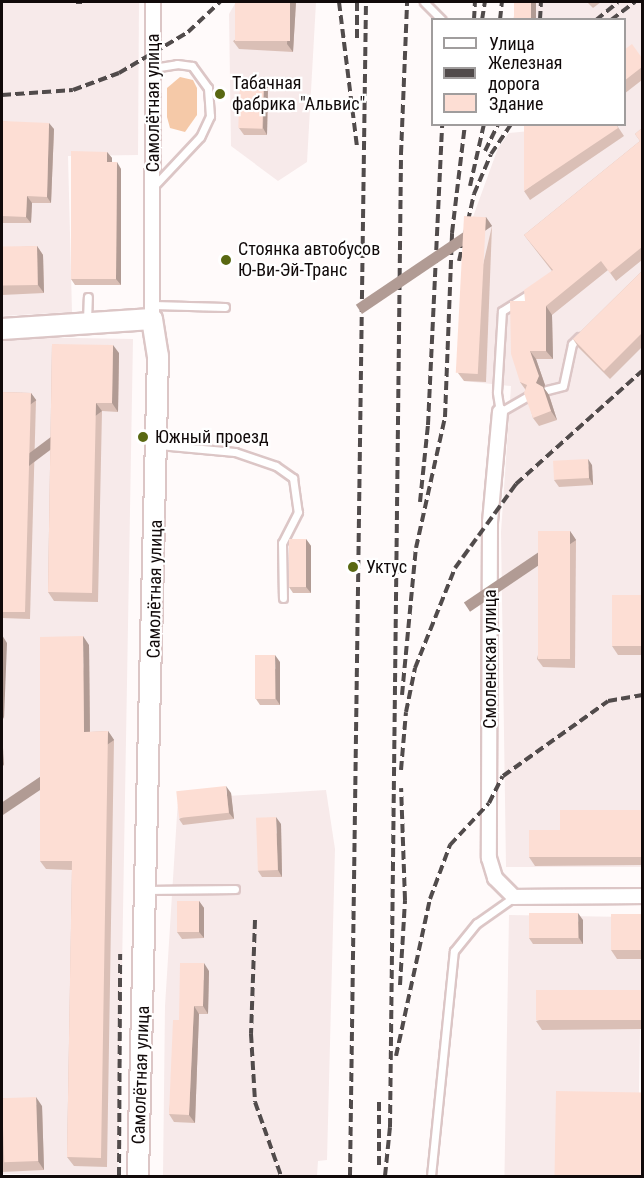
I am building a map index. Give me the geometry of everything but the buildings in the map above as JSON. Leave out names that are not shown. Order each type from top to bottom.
[{"type":"main road","points":[[2,329],[87,324],[153,312]]},
{"type":"main road","name":"Самолётная улица","points":[[138,1176],[158,445],[158,356],[153,312]]},
{"type":"street","name":"Самолётная улица","points":[[153,2],[153,312]]},
{"type":"street","name":"Смоленская улица","points":[[500,412],[490,522],[488,840],[495,878],[514,897]]},
{"type":"street","points":[[514,897],[642,896]]},
{"type":"lane","points":[[424,2],[440,18]]},
{"type":"lane","points":[[152,68],[177,64],[192,66],[208,88],[210,116],[200,138],[153,187]]},
{"type":"lane","points":[[528,396],[500,412],[496,392],[502,311],[538,289]]},
{"type":"lane","points":[[87,324],[88,297]]},
{"type":"lane","points":[[153,312],[225,307]]},
{"type":"lane","points":[[547,390],[563,386],[572,344],[586,330]]},
{"type":"lane","points":[[158,445],[235,452],[276,466],[293,478],[298,512],[282,543],[283,598]]},
{"type":"lane","points":[[147,890],[236,889]]},
{"type":"lane","points":[[431,1176],[454,951],[477,923],[514,897]]},
{"type":"shaded area","points":[[2,2],[139,2],[138,155],[68,156],[72,312],[2,316]]},
{"type":"shaded area","points":[[236,2],[316,2],[307,162],[278,181],[231,146],[229,14]]},
{"type":"shaded area","points":[[518,2],[642,2],[642,867],[506,867],[501,532],[511,386],[464,381],[470,225],[498,148],[509,133],[530,131],[528,126],[626,126],[626,18],[513,18]]},
{"type":"shaded area","points":[[180,77],[193,80],[197,88],[197,115],[185,132],[170,128],[167,117],[167,88]]},
{"type":"shaded area","points":[[2,337],[133,339],[118,1176],[2,1174]]},
{"type":"shaded area","points":[[326,790],[335,849],[327,1160],[318,1161],[317,1176],[163,1176],[165,1006],[178,799]]},
{"type":"shaded area","points":[[509,915],[642,917],[637,1176],[504,1176]]},
{"type":"railway","points":[[76,2],[82,2]]},
{"type":"railway","points":[[2,95],[73,90],[119,73],[188,32],[220,2]]},
{"type":"railway","points":[[339,2],[357,147]]},
{"type":"railway","points":[[357,2],[357,38]]},
{"type":"railway","points":[[350,1176],[366,2]]},
{"type":"railway","points":[[385,1176],[390,1127],[401,154],[407,2]]},
{"type":"railway","points":[[474,18],[475,2]]},
{"type":"railway","points":[[482,18],[485,2]]},
{"type":"railway","points":[[500,18],[502,2]]},
{"type":"railway","points":[[540,18],[541,2]]},
{"type":"railway","points":[[598,18],[618,2]]},
{"type":"railway","points":[[614,18],[635,2]]},
{"type":"railway","points":[[420,502],[428,425],[442,126]]},
{"type":"railway","points":[[402,695],[416,548],[445,417],[452,233],[465,126]]},
{"type":"railway","points":[[470,186],[484,126]]},
{"type":"railway","points":[[485,151],[497,126]]},
{"type":"railway","points":[[459,261],[474,194],[491,154],[510,126]]},
{"type":"railway","points":[[401,770],[406,712],[415,668],[455,568],[516,484],[642,371]]},
{"type":"railway","points":[[396,1056],[430,899],[450,845],[489,803],[503,776],[608,701],[642,695]]},
{"type":"railway","points":[[400,985],[405,900],[401,788]]},
{"type":"railway","points":[[255,920],[251,1034],[255,1102],[281,1176]]},
{"type":"railway","points":[[119,1176],[120,954]]},
{"type":"railway","points":[[379,1102],[379,1168]]},
{"type":"place","name":"Табачная фабрика \"Альвис\"","points":[[220,94]]},
{"type":"place","name":"Стоянка автобусов Ю-Ви-Эй-Транс","points":[[226,260]]},
{"type":"place","name":"Южный проезд","points":[[143,437]]},
{"type":"place","name":"Уктус","points":[[353,567]]}]
